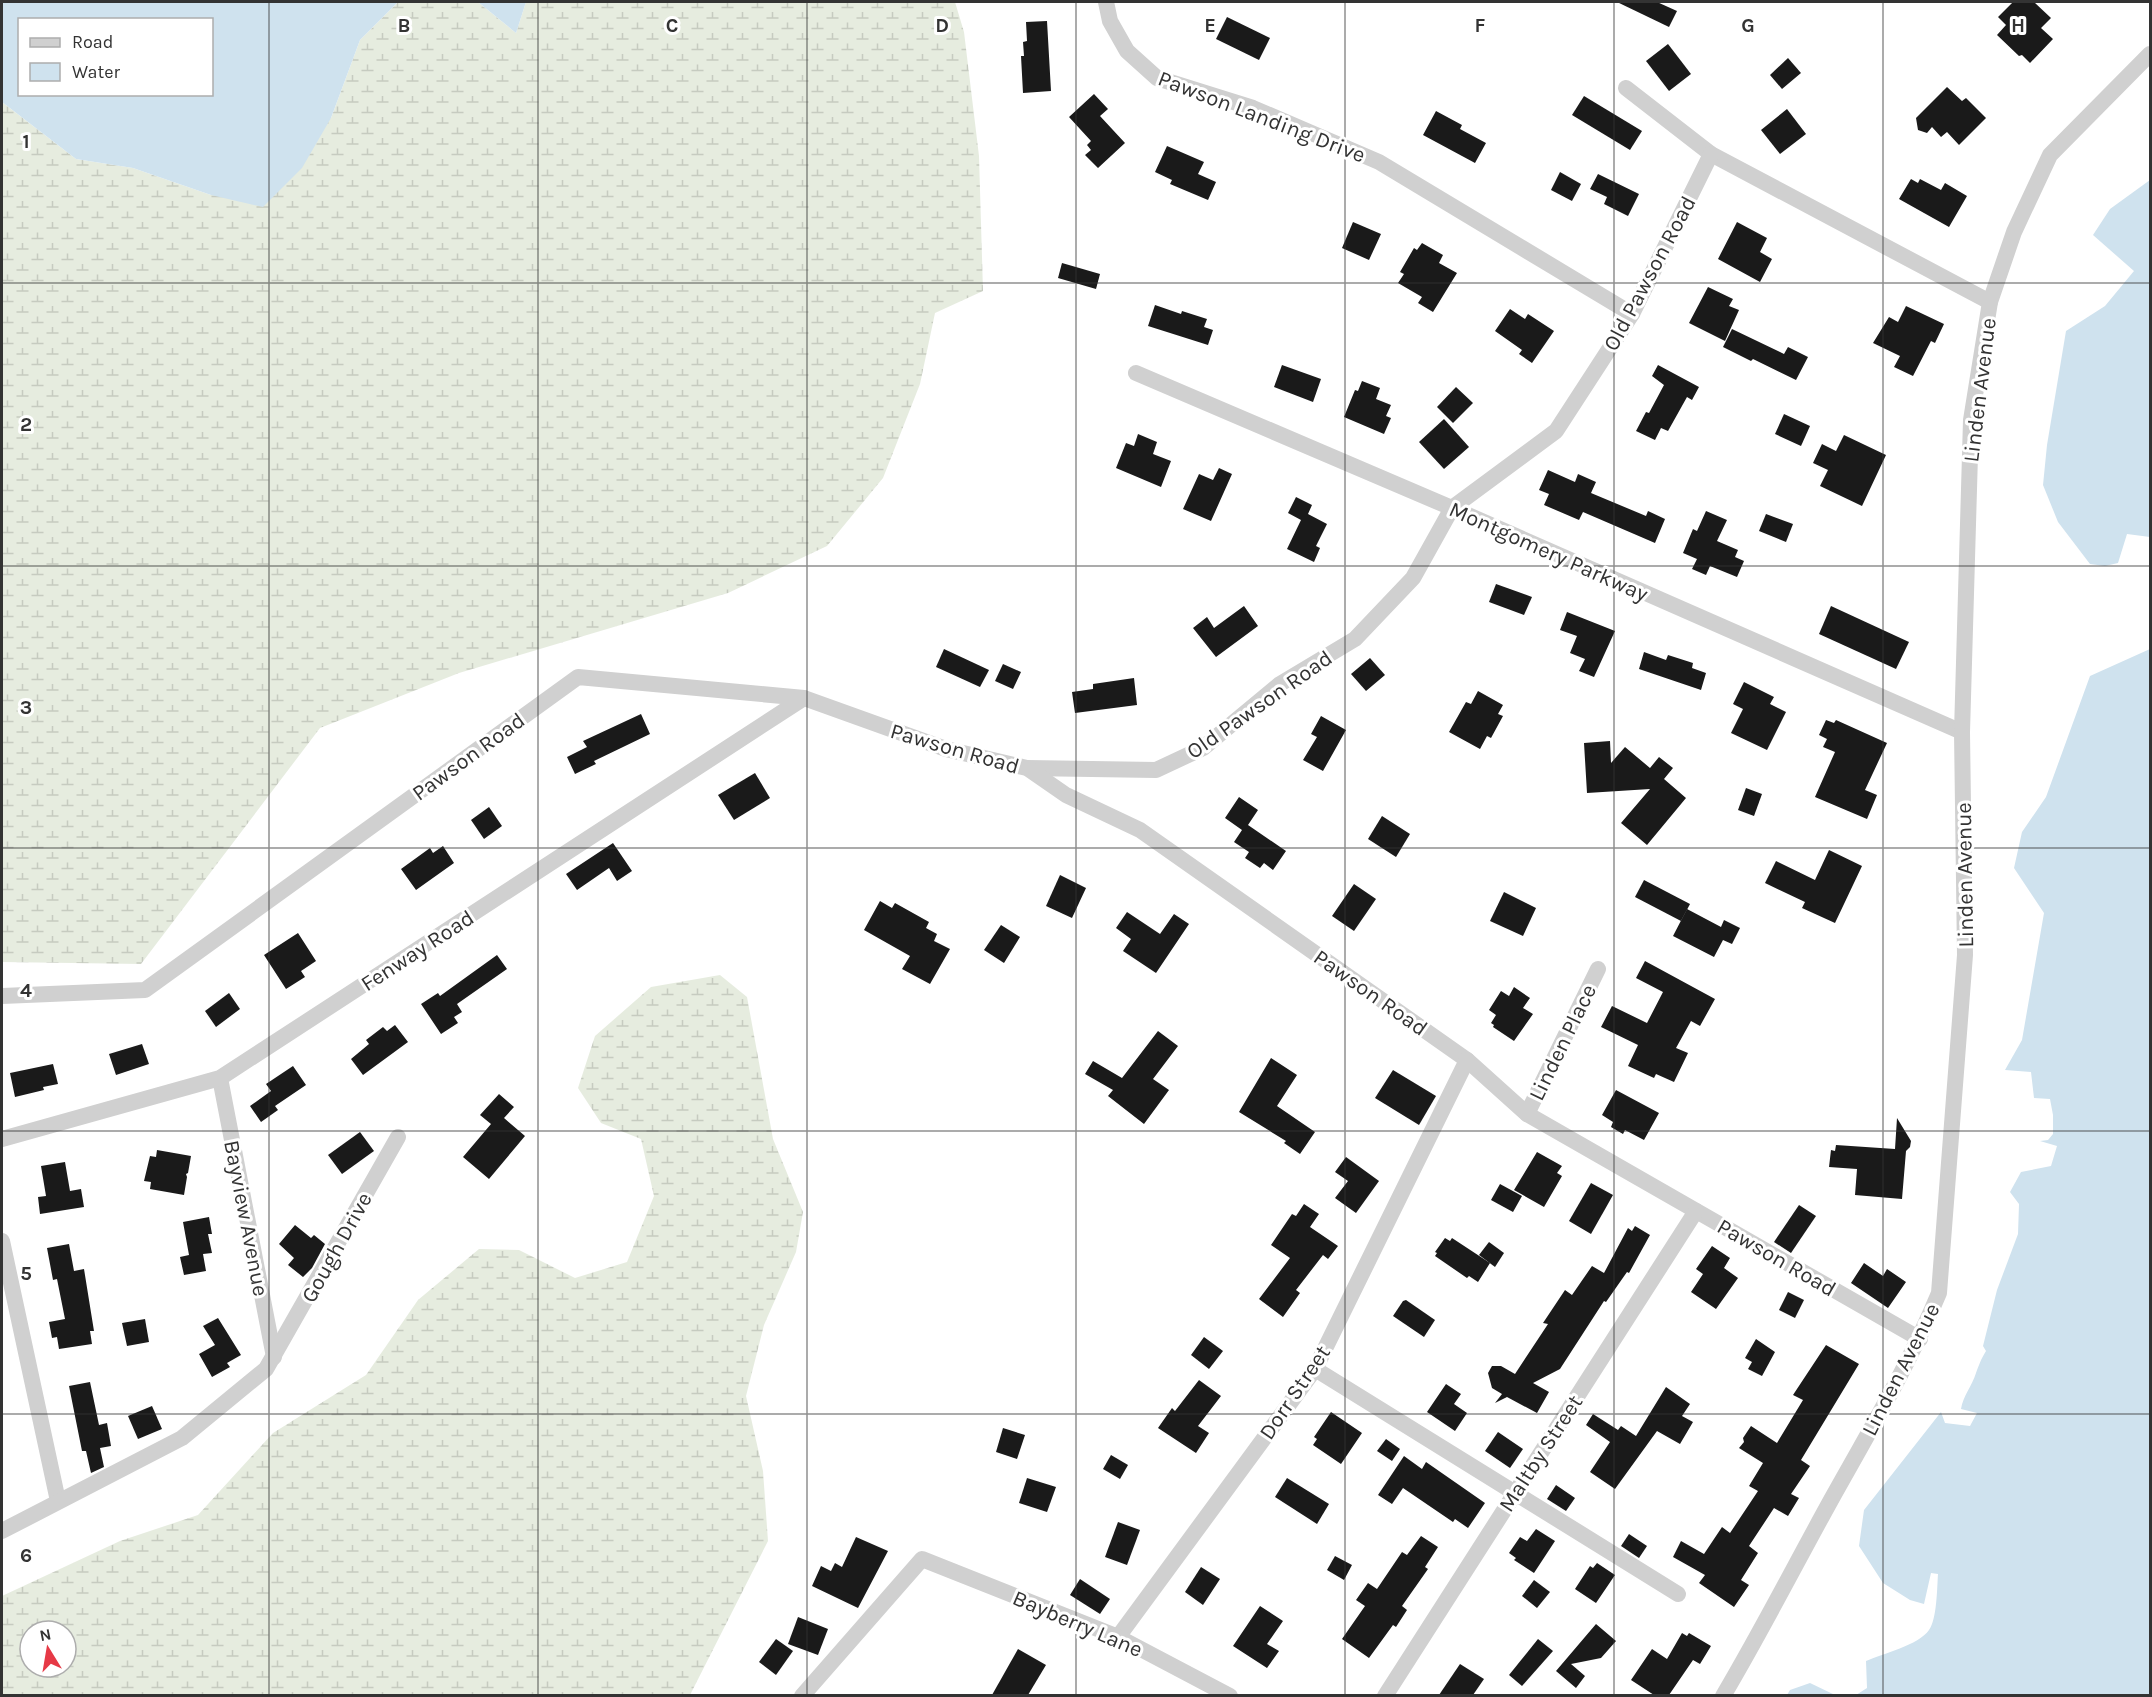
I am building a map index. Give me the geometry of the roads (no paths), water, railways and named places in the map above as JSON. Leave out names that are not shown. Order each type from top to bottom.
[{"type":"street","name":"Pawson Landing Drive","points":[[1106,2],[1110,21],[1128,51],[1156,78],[1253,108],[1379,162],[1632,314]]},
{"type":"street","name":"Linden Avenue","points":[[1723,1695],[1754,1643],[1781,1589],[1920,1339],[1939,1293],[1965,955],[1962,732],[1971,420],[1990,302],[2014,232],[2050,155],[2151,54]]},
{"type":"street","points":[[1626,88],[1711,154],[1990,302]]},
{"type":"street","name":"Old Pawson Road","points":[[1027,768],[1156,770],[1203,748],[1280,684],[1355,639],[1413,578],[1452,508],[1556,431],[1632,314],[1711,154]]},
{"type":"street","name":"Montgomery Parkway","points":[[1136,373],[1452,508],[1962,732]]},
{"type":"street","name":"Pawson Road","points":[[2,996],[145,990],[578,677],[804,698],[946,749],[1027,768],[1066,795],[1140,830],[1467,1060],[1527,1114],[1920,1339]]},
{"type":"street","name":"Fenway Road","points":[[2,1139],[220,1078],[804,698]]},
{"type":"street","name":"Linden Place","points":[[1527,1114],[1598,969]]},
{"type":"street","name":"Dorr Street","points":[[1118,1638],[1315,1369],[1467,1060]]},
{"type":"street","name":"Bayview Avenue","points":[[220,1078],[274,1357]]},
{"type":"street","name":"Gough Drive","points":[[2,1531],[182,1437],[266,1369],[398,1137]]},
{"type":"street","name":"Maltby Street","points":[[1385,1695],[1696,1211]]},
{"type":"street","points":[[2,1251],[58,1500]]},
{"type":"street","points":[[1315,1369],[1678,1594]]},
{"type":"street","name":"Bayberry Lane","points":[[802,1695],[922,1559],[1118,1638],[1230,1695]]},
{"type":"water","points":[[2,2],[398,2],[360,40],[331,118],[302,168],[263,207],[211,195],[133,168],[76,159],[2,102]]},
{"type":"water","points":[[478,2],[526,2],[516,33]]},
{"type":"water","points":[[2150,180],[2150,537],[2127,534],[2118,563],[2105,566],[2090,564],[2058,522],[2043,485],[2047,445],[2066,331],[2105,306],[2134,271],[2093,235],[2110,209]]},
{"type":"water","points":[[2150,649],[2150,1695],[1856,1695],[1867,1688],[1866,1661],[1909,1645],[1929,1630],[1935,1611],[1938,1574],[1931,1573],[1924,1604],[1910,1600],[1883,1583],[1859,1546],[1864,1510],[1941,1412],[1945,1423],[1970,1426],[1977,1413],[1961,1409],[1986,1351],[1983,1346],[1997,1290],[2018,1234],[2019,1204],[2010,1192],[2021,1172],[2051,1166],[2057,1146],[2040,1141],[2048,1140],[2053,1134],[2050,1099],[2034,1098],[2031,1072],[2005,1070],[2022,1040],[2044,913],[2014,868],[2022,832],[2046,797],[2090,676]]},
{"type":"water","points":[[1810,1683],[1835,1695],[1787,1695],[1790,1690]]}]
